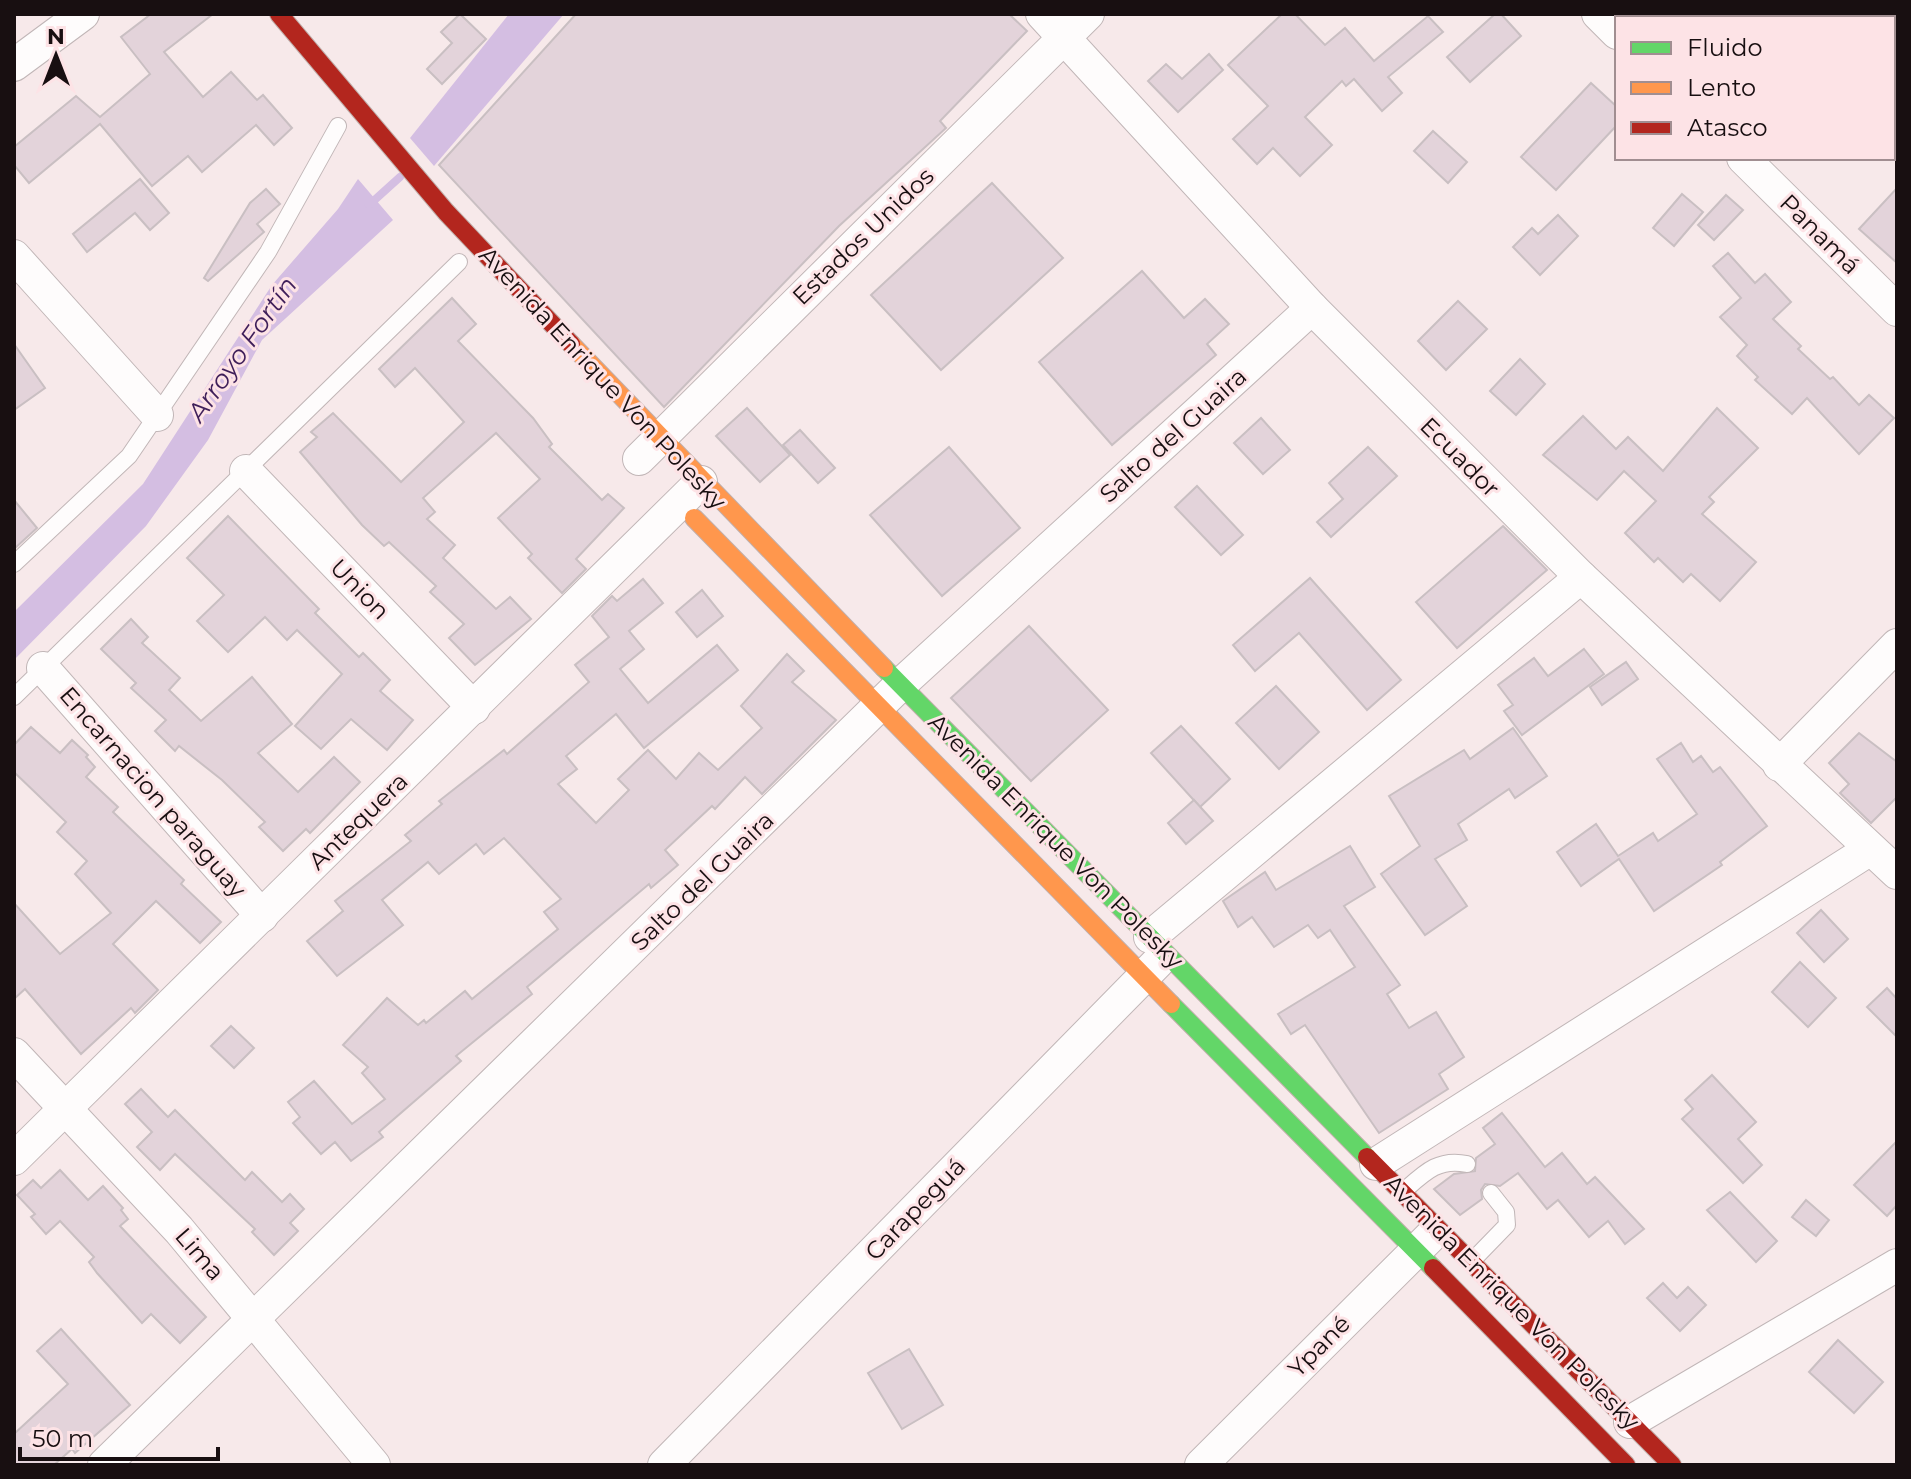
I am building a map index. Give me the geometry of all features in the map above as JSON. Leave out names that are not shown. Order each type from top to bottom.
[{"type":"main road","name":"Avenida Enrique Von Polesky","points":[[278,22],[446,212],[644,453],[683,492],[878,710],[1154,955],[1376,1164],[1672,1465]]},
{"type":"main road","points":[[332,120],[354,143]]},
{"type":"main road","name":"Avenida Enrique Von Polesky","points":[[683,492],[901,684],[1154,955],[1415,1250],[1622,1460]]},
{"type":"main road","points":[[1622,1460],[1636,1428]]},
{"type":"street","points":[[14,65],[83,14]]},
{"type":"street","name":"Ecuador","points":[[1042,14],[1312,308],[1581,577],[1897,873]]},
{"type":"street","name":"Estados Unidos","points":[[644,453],[1088,14]]},
{"type":"street","points":[[1598,14],[1615,31]]},
{"type":"street","name":"Panamá","points":[[1745,160],[1897,310]]},
{"type":"street","points":[[14,256],[157,415]]},
{"type":"street","name":"Salto del Guaira","points":[[104,1465],[878,710],[901,684],[1312,308]]},
{"type":"street","name":"Union","points":[[246,471],[474,708]]},
{"type":"street","name":"Antequera","points":[[14,1159],[474,708],[683,492]]},
{"type":"street","name":"Carapeguá","points":[[664,1465],[1154,955],[1581,577]]},
{"type":"street","points":[[1779,765],[1897,645]]},
{"type":"street","name":"Encarnacion paraguay","points":[[43,668],[262,916]]},
{"type":"street","points":[[1376,1164],[1869,850]]},
{"type":"street","name":"Lima","points":[[14,1054],[179,1230],[374,1465]]},
{"type":"street","name":"Ypané","points":[[1201,1465],[1439,1229]]},
{"type":"street","points":[[1636,1428],[1897,1265]]},
{"type":"lane","points":[[14,564],[129,456],[268,252],[332,120]]},
{"type":"lane","points":[[14,697],[459,263]]},
{"type":"lane","points":[[1404,1191],[1438,1163],[1452,1161],[1467,1164]]},
{"type":"lane","points":[[1472,1261],[1507,1225],[1506,1212],[1491,1193]]},
{"type":"water","points":[[509,14],[564,14],[434,166],[410,138]]},
{"type":"water","points":[[358,179],[393,220],[262,340],[208,440],[146,526],[14,660],[14,612],[143,484],[272,285],[338,209]]},
{"type":"building","points":[[151,14],[213,14],[164,52],[203,97],[231,72],[257,100],[263,95],[292,128],[274,145],[256,125],[202,172],[188,156],[152,186],[100,124],[29,183],[14,165],[14,147],[76,96],[100,117],[150,74],[121,37]]},
{"type":"building","points":[[460,14],[486,39],[442,84],[427,69],[452,43],[441,32]]},
{"type":"building","points":[[576,14],[1009,14],[1027,31],[940,121],[946,128],[839,226],[664,407],[439,165]]},
{"type":"building","points":[[1282,14],[1295,14],[1325,45],[1345,28],[1374,61],[1428,16],[1443,32],[1388,77],[1402,93],[1382,111],[1354,79],[1346,86],[1342,81],[1305,117],[1332,145],[1300,176],[1273,148],[1257,164],[1233,139],[1268,106],[1228,65]]},
{"type":"building","points":[[1495,14],[1501,14],[1521,36],[1470,82],[1447,57]]},
{"type":"building","points":[[1209,54],[1223,70],[1178,112],[1148,81],[1166,64],[1182,79]]},
{"type":"building","points":[[1591,83],[1615,105],[1615,127],[1556,190],[1521,157]]},
{"type":"building","points":[[1433,131],[1467,162],[1448,183],[1414,151]]},
{"type":"building","points":[[140,179],[169,213],[150,230],[135,213],[87,252],[73,234]]},
{"type":"building","points":[[992,183],[1063,258],[941,370],[871,295]]},
{"type":"building","points":[[1897,188],[1897,263],[1859,229]]},
{"type":"building","points":[[266,189],[280,204],[257,224],[264,232],[208,281],[204,278],[250,203]]},
{"type":"building","points":[[1682,194],[1703,212],[1674,246],[1653,228]]},
{"type":"building","points":[[1726,195],[1743,210],[1714,240],[1698,225]]},
{"type":"building","points":[[1558,215],[1578,236],[1540,275],[1513,247],[1532,228],[1538,234]]},
{"type":"building","points":[[1728,253],[1755,283],[1765,274],[1791,302],[1773,319],[1801,346],[1798,349],[1830,379],[1833,377],[1859,405],[1869,395],[1894,418],[1859,454],[1807,398],[1792,414],[1755,380],[1758,377],[1737,356],[1747,345],[1720,317],[1741,298],[1713,266]]},
{"type":"building","points":[[1142,271],[1184,318],[1205,299],[1229,324],[1207,344],[1216,355],[1112,445],[1039,362]]},
{"type":"building","points":[[452,298],[476,324],[458,341],[533,418],[552,444],[549,447],[602,500],[608,494],[624,508],[576,559],[586,569],[562,593],[528,558],[532,554],[498,518],[540,479],[496,433],[423,498],[435,512],[427,519],[455,545],[443,558],[496,609],[510,597],[531,619],[475,665],[449,638],[464,624],[430,592],[436,586],[389,542],[384,546],[362,525],[300,452],[317,437],[311,432],[333,413],[401,482],[464,422],[415,368],[395,387],[379,369]]},
{"type":"building","points":[[1458,301],[1487,329],[1446,370],[1418,341]]},
{"type":"building","points":[[14,344],[45,388],[14,410]]},
{"type":"building","points":[[1520,359],[1545,384],[1516,415],[1490,391]]},
{"type":"building","points":[[747,408],[790,455],[760,482],[716,436]]},
{"type":"building","points":[[1717,408],[1758,448],[1709,497],[1714,502],[1702,514],[1756,562],[1720,601],[1691,574],[1683,582],[1658,558],[1654,562],[1625,533],[1656,501],[1624,471],[1597,500],[1543,455],[1583,416],[1616,449],[1628,437],[1663,471]]},
{"type":"building","points":[[1261,418],[1290,450],[1263,474],[1234,443]]},
{"type":"building","points":[[800,430],[835,468],[818,483],[783,445]]},
{"type":"building","points":[[949,447],[1020,528],[942,596],[870,515]]},
{"type":"building","points":[[1368,447],[1397,476],[1331,537],[1317,522],[1343,499],[1329,483]]},
{"type":"building","points":[[1197,486],[1243,535],[1221,555],[1175,507]]},
{"type":"building","points":[[14,500],[37,528],[14,549]]},
{"type":"building","points":[[228,516],[319,609],[315,613],[359,657],[363,653],[390,680],[380,691],[413,720],[387,750],[351,719],[321,749],[295,726],[342,674],[297,630],[287,640],[265,617],[228,652],[197,621],[224,595],[187,558]]},
{"type":"building","points":[[1503,526],[1547,570],[1457,648],[1416,602]]},
{"type":"building","points":[[1310,578],[1401,680],[1367,710],[1299,633],[1255,671],[1233,645]]},
{"type":"building","points":[[643,579],[663,603],[629,631],[644,649],[620,669],[648,703],[717,645],[738,670],[644,748],[616,714],[566,756],[577,769],[558,784],[596,823],[629,790],[618,779],[648,750],[676,779],[699,753],[718,770],[762,728],[741,706],[787,654],[804,671],[792,682],[836,720],[762,794],[745,777],[715,809],[712,806],[665,850],[678,865],[651,888],[649,884],[527,987],[532,994],[456,1056],[461,1061],[379,1132],[383,1137],[351,1161],[335,1142],[321,1154],[293,1123],[300,1117],[288,1102],[314,1081],[352,1124],[385,1099],[362,1073],[368,1067],[343,1045],[387,998],[418,1025],[424,1020],[426,1023],[465,991],[472,999],[558,929],[544,912],[561,899],[504,838],[484,854],[476,844],[439,874],[428,862],[382,900],[403,925],[337,976],[307,941],[343,911],[335,901],[411,841],[405,835],[442,804],[439,801],[504,750],[507,754],[589,682],[575,665],[609,637],[592,616],[612,596],[617,601]]},
{"type":"building","points":[[702,590],[723,616],[697,637],[676,612]]},
{"type":"building","points":[[131,619],[148,637],[142,643],[180,678],[169,690],[201,721],[252,677],[292,724],[258,753],[298,792],[334,757],[360,782],[310,833],[306,829],[283,851],[259,827],[265,822],[222,780],[179,746],[175,751],[155,731],[166,720],[131,688],[136,683],[101,649]]},
{"type":"building","points":[[1029,626],[1108,710],[1031,781],[951,698]]},
{"type":"building","points":[[1584,649],[1604,674],[1522,735],[1504,711],[1513,705],[1498,685],[1534,658],[1548,676]]},
{"type":"building","points":[[1626,662],[1638,679],[1602,705],[1590,687]]},
{"type":"building","points":[[1276,686],[1319,732],[1279,769],[1236,723]]},
{"type":"building","points":[[1181,726],[1230,779],[1200,807],[1151,753]]},
{"type":"building","points":[[31,727],[60,753],[72,740],[88,755],[86,757],[95,767],[86,777],[118,807],[113,812],[184,880],[181,884],[221,922],[200,943],[156,901],[113,944],[158,990],[135,1013],[131,1008],[81,1054],[25,989],[14,999],[14,903],[60,954],[111,913],[75,874],[87,861],[57,832],[66,822],[14,772],[14,745]]},
{"type":"building","points":[[1513,728],[1547,776],[1515,798],[1509,789],[1458,824],[1467,840],[1435,859],[1467,906],[1425,935],[1381,874],[1420,846],[1389,796],[1464,750],[1470,759]]},
{"type":"building","points":[[1859,733],[1897,762],[1897,797],[1871,823],[1840,793],[1849,784],[1829,763]]},
{"type":"building","points":[[1681,743],[1693,762],[1701,756],[1713,772],[1720,767],[1767,826],[1720,862],[1722,865],[1654,911],[1619,859],[1581,886],[1557,852],[1596,824],[1618,856],[1653,833],[1658,841],[1697,814],[1657,759]]},
{"type":"building","points":[[1194,800],[1213,821],[1186,844],[1168,823]]},
{"type":"building","points":[[1350,846],[1375,887],[1344,906],[1400,985],[1387,994],[1409,1028],[1436,1012],[1464,1057],[1439,1074],[1448,1089],[1379,1133],[1305,1025],[1291,1034],[1278,1014],[1355,967],[1330,930],[1318,938],[1308,925],[1274,947],[1252,917],[1238,927],[1223,901],[1265,872],[1276,890]]},
{"type":"building","points":[[1821,910],[1848,939],[1824,962],[1797,933]]},
{"type":"building","points":[[1800,962],[1836,998],[1808,1027],[1772,992]]},
{"type":"building","points":[[1887,988],[1897,999],[1897,1037],[1867,1007]]},
{"type":"building","points":[[231,1026],[254,1048],[234,1068],[211,1046]]},
{"type":"building","points":[[1712,1075],[1756,1122],[1738,1139],[1762,1165],[1743,1183],[1682,1119],[1693,1109],[1685,1100]]},
{"type":"building","points":[[141,1089],[168,1117],[175,1110],[245,1180],[252,1172],[282,1202],[290,1194],[304,1209],[290,1223],[298,1231],[274,1255],[252,1232],[255,1229],[175,1154],[160,1170],[137,1147],[152,1132],[125,1104]]},
{"type":"building","points":[[1502,1113],[1545,1167],[1562,1153],[1587,1184],[1595,1177],[1644,1229],[1625,1244],[1608,1221],[1589,1237],[1558,1200],[1547,1209],[1518,1173],[1500,1186],[1485,1184],[1481,1190],[1482,1199],[1460,1215],[1434,1189],[1454,1174],[1475,1171],[1476,1158],[1495,1144],[1483,1128]]},
{"type":"building","points":[[1897,1141],[1897,1205],[1887,1216],[1854,1185]]},
{"type":"building","points":[[60,1170],[88,1200],[103,1186],[123,1208],[121,1210],[128,1219],[120,1226],[206,1317],[180,1343],[151,1314],[142,1323],[89,1262],[94,1257],[60,1221],[46,1234],[31,1217],[35,1214],[17,1195],[33,1180],[41,1188]]},
{"type":"building","points":[[1730,1192],[1777,1241],[1756,1262],[1707,1210]]},
{"type":"building","points":[[1806,1200],[1829,1220],[1816,1236],[1792,1217]]},
{"type":"building","points":[[1663,1283],[1677,1298],[1688,1287],[1706,1305],[1680,1331],[1647,1298]]},
{"type":"building","points":[[61,1329],[130,1405],[75,1453],[72,1449],[54,1465],[14,1465],[14,1434],[68,1384],[37,1351]]},
{"type":"building","points":[[1838,1340],[1883,1382],[1854,1413],[1809,1372]]},
{"type":"building","points":[[909,1349],[943,1405],[902,1429],[868,1373]]},
{"type":"waterway","name":"Arroyo Fortín","points":[[369,205],[400,177]]},
{"type":"traffic: fast","points":[[884,668],[1367,1157]]},
{"type":"traffic: fast","points":[[1171,1004],[1433,1268]]},
{"type":"traffic: slow","points":[[571,344],[884,668]]},
{"type":"traffic: slow","points":[[694,518],[1171,1004]]},
{"type":"traffic: jam","points":[[279,14],[446,212],[571,344]]},
{"type":"traffic: jam","points":[[1367,1157],[1672,1465]]},
{"type":"traffic: jam","points":[[1433,1268],[1626,1465]]}]
